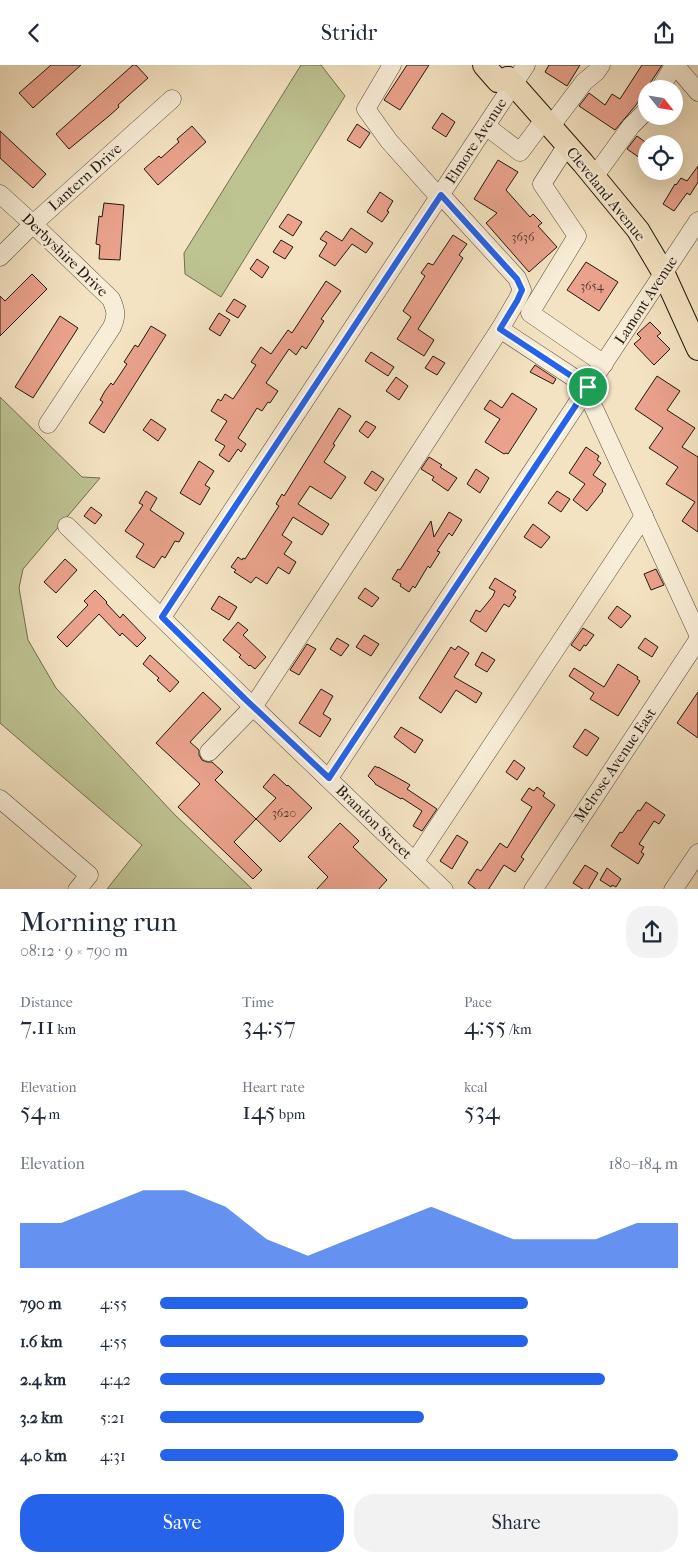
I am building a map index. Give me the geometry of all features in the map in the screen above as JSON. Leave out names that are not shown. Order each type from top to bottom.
[{"type":"main road","name":"Cleveland Avenue","points":[[484,65],[498,81],[510,76],[547,123],[638,230],[663,272],[698,349]]},
{"type":"street","points":[[209,752],[253,707],[500,329],[522,290],[517,279],[390,141],[366,109],[392,65]]},
{"type":"street","name":"Elmore Avenue","points":[[162,617],[486,127],[510,76],[526,65]]},
{"type":"street","points":[[486,127],[520,152],[601,65]]},
{"type":"street","points":[[665,80],[674,65],[698,92]]},
{"type":"street","name":"Lantern Drive","points":[[0,257],[33,224],[172,99]]},
{"type":"street","points":[[594,177],[638,119]]},
{"type":"street","points":[[567,145],[542,184],[577,236],[530,313],[604,364]]},
{"type":"street","name":"Derbyshire Drive","points":[[0,194],[111,299],[115,308],[116,318],[112,327],[48,424]]},
{"type":"street","name":"Lamont Avenue","points":[[329,778],[698,221]]},
{"type":"street","points":[[500,329],[587,389],[644,516],[697,642]]},
{"type":"street","points":[[415,861],[644,516]]},
{"type":"street","name":"Brandon Street","points":[[67,525],[253,707],[444,889]]},
{"type":"street","name":"Melrose Avenue East","points":[[533,889],[697,642]]},
{"type":"street","points":[[0,799],[89,875],[77,889]]},
{"type":"street","points":[[673,889],[698,853]]},
{"type":"green space","points":[[301,65],[321,65],[345,96],[221,297],[185,274],[184,253]]},
{"type":"green space","points":[[0,397],[82,477],[100,478],[23,569],[19,588],[28,640],[56,688],[175,815],[252,889],[107,889],[142,845],[0,723]]},
{"type":"building","points":[[51,65],[81,65],[33,108],[19,93]]},
{"type":"building","points":[[133,65],[136,65],[148,78],[118,105],[119,107],[109,116],[69,149],[56,134]]},
{"type":"building","points":[[407,65],[429,65],[400,110],[384,100]]},
{"type":"building","points":[[549,65],[580,65],[567,86],[545,72]]},
{"type":"building","points":[[642,65],[662,65],[652,80],[638,80],[638,102],[615,130],[579,106],[589,93],[605,105],[612,94],[620,99]]},
{"type":"building","points":[[442,113],[455,122],[446,137],[432,128]]},
{"type":"building","points":[[357,124],[370,133],[360,148],[347,140]]},
{"type":"building","points":[[192,126],[206,142],[158,185],[144,169],[159,156],[161,158],[179,142],[177,139]]},
{"type":"building","points":[[0,131],[46,174],[33,188],[0,158]]},
{"type":"building","points":[[637,136],[638,137],[638,157],[627,149]]},
{"type":"building","points":[[498,160],[518,172],[506,190],[530,217],[533,214],[542,223],[538,226],[557,247],[529,272],[486,223],[497,213],[474,199]]},
{"type":"building","points":[[698,166],[698,182],[690,195],[687,193],[674,211],[663,204],[675,184],[683,179],[687,181]]},
{"type":"building","points":[[380,192],[393,201],[387,211],[389,212],[382,222],[367,212]]},
{"type":"building","points":[[104,203],[124,205],[120,260],[99,259],[100,245],[96,244],[99,216],[102,217]]},
{"type":"building","points":[[288,214],[302,222],[293,236],[279,227]]},
{"type":"building","points":[[351,228],[373,243],[366,253],[352,244],[335,266],[319,256],[327,243],[320,239],[326,231],[342,241]]},
{"type":"building","points":[[453,235],[467,244],[459,255],[463,258],[418,329],[434,340],[424,356],[397,339],[411,317],[403,311],[425,276],[421,273],[428,263],[433,265]]},
{"type":"building","points":[[281,240],[293,247],[285,259],[273,252]]},
{"type":"building","points":[[257,259],[269,267],[262,278],[250,269]]},
{"type":"building","points":[[586,262],[618,282],[599,311],[567,290]]},
{"type":"building","points":[[32,274],[47,289],[0,336],[0,296],[5,301]]},
{"type":"building","points":[[326,281],[341,291],[321,319],[324,321],[306,349],[302,346],[296,355],[289,349],[266,383],[278,391],[262,411],[257,408],[238,438],[246,444],[241,452],[238,449],[229,462],[219,455],[225,446],[215,440],[227,421],[211,411],[218,399],[221,401],[225,394],[233,399],[256,365],[251,362],[261,347],[271,354],[288,330],[292,333]]},
{"type":"building","points":[[234,299],[246,306],[238,318],[226,311]]},
{"type":"building","points":[[219,313],[230,320],[220,336],[209,329]]},
{"type":"building","points":[[60,316],[78,328],[33,398],[15,387]]},
{"type":"building","points":[[650,322],[661,333],[657,336],[670,349],[654,365],[634,344],[641,338],[637,334]]},
{"type":"building","points":[[151,326],[166,335],[104,433],[89,423],[103,402],[100,400],[105,391],[111,383],[113,385],[127,364],[124,362],[135,345],[138,347]]},
{"type":"building","points":[[371,352],[394,367],[388,376],[365,361]]},
{"type":"building","points":[[433,356],[445,363],[437,375],[425,368]]},
{"type":"building","points":[[535,365],[556,379],[553,384],[530,372]]},
{"type":"building","points":[[657,376],[680,391],[667,410],[695,428],[682,447],[698,457],[698,532],[682,521],[695,502],[666,484],[678,467],[649,448],[663,428],[635,409]]},
{"type":"building","points":[[396,377],[408,386],[399,400],[386,391]]},
{"type":"building","points":[[512,393],[537,409],[508,454],[504,454],[485,442],[500,419],[484,409],[490,400],[502,408]]},
{"type":"building","points":[[339,408],[351,416],[324,462],[346,477],[331,499],[310,486],[298,504],[329,524],[322,535],[293,517],[282,535],[292,542],[284,554],[296,562],[289,574],[278,567],[267,584],[256,577],[251,583],[234,572],[236,570],[231,567],[238,557],[242,560],[243,558],[245,559],[279,506],[276,504],[282,494],[284,496]]},
{"type":"building","points":[[151,419],[166,429],[158,441],[143,430]]},
{"type":"building","points":[[366,421],[376,427],[368,438],[359,431]]},
{"type":"building","points":[[586,447],[599,456],[597,460],[601,463],[593,475],[606,484],[603,491],[587,511],[573,500],[585,484],[569,473]]},
{"type":"building","points":[[429,457],[457,478],[448,491],[432,480],[434,477],[421,469]]},
{"type":"building","points":[[199,461],[214,471],[205,485],[210,488],[200,505],[180,493]]},
{"type":"building","points":[[476,469],[489,478],[480,493],[467,484]]},
{"type":"building","points":[[372,471],[384,479],[376,491],[364,483]]},
{"type":"building","points":[[146,491],[157,498],[150,510],[184,533],[179,542],[175,541],[165,558],[162,556],[154,568],[136,557],[144,544],[125,531],[143,505],[139,503]]},
{"type":"building","points":[[557,491],[570,499],[561,512],[548,503]]},
{"type":"building","points":[[91,507],[102,515],[95,524],[84,516]]},
{"type":"building","points":[[449,512],[462,520],[452,536],[449,533],[437,551],[440,552],[430,568],[428,566],[415,588],[413,586],[409,592],[392,579],[398,569],[400,570],[431,521],[434,537]]},
{"type":"building","points":[[533,524],[550,537],[541,548],[524,537]]},
{"type":"building","points":[[65,559],[77,570],[56,593],[44,582]]},
{"type":"building","points":[[656,569],[664,585],[651,590],[644,574]]},
{"type":"building","points":[[495,578],[516,591],[513,595],[516,597],[509,607],[504,604],[486,632],[470,621],[476,610],[480,612],[493,596],[495,591],[489,588]]},
{"type":"building","points":[[365,588],[379,598],[372,607],[358,598]]},
{"type":"building","points":[[95,590],[120,618],[123,614],[146,638],[137,647],[122,633],[120,636],[99,614],[67,647],[57,637],[88,605],[84,601]]},
{"type":"building","points":[[219,596],[237,607],[229,620],[211,609]]},
{"type":"building","points":[[617,606],[631,616],[621,628],[608,618]]},
{"type":"building","points":[[238,622],[248,630],[243,635],[266,657],[255,669],[239,657],[241,655],[223,640]]},
{"type":"building","points":[[583,628],[594,635],[580,651],[571,645]]},
{"type":"building","points":[[364,635],[379,644],[371,656],[356,647]]},
{"type":"building","points":[[337,638],[349,645],[341,656],[330,649]]},
{"type":"building","points":[[645,638],[658,647],[652,657],[638,648]]},
{"type":"building","points":[[307,644],[316,649],[299,675],[290,670]]},
{"type":"building","points":[[458,646],[469,653],[454,677],[482,693],[476,703],[456,690],[441,713],[419,698],[451,647],[455,650]]},
{"type":"building","points":[[482,652],[495,660],[487,672],[475,665]]},
{"type":"building","points":[[150,655],[179,682],[170,692],[157,680],[159,678],[143,664]]},
{"type":"building","points":[[618,664],[638,677],[637,679],[640,681],[618,716],[590,699],[594,693],[569,676],[574,668],[604,687]]},
{"type":"building","points":[[321,689],[333,696],[323,714],[331,719],[320,737],[299,723]]},
{"type":"building","points":[[203,692],[221,709],[190,742],[199,750],[202,760],[212,762],[223,772],[215,780],[256,819],[234,842],[262,870],[253,879],[178,807],[200,784],[156,743]]},
{"type":"building","points":[[698,692],[698,738],[677,723]]},
{"type":"building","points":[[401,727],[423,740],[415,753],[394,737]]},
{"type":"building","points":[[585,729],[599,738],[587,756],[573,747]]},
{"type":"building","points":[[514,760],[525,768],[517,780],[506,772]]},
{"type":"building","points":[[375,766],[410,785],[407,789],[437,809],[422,831],[413,826],[422,811],[375,784],[368,776]]},
{"type":"building","points":[[274,774],[312,808],[280,842],[256,819],[276,798],[263,787]]},
{"type":"building","points":[[537,787],[545,793],[543,796],[555,805],[521,857],[524,859],[515,872],[504,865],[489,889],[476,889],[468,883],[477,869],[481,871],[500,843],[507,848],[532,807],[521,800],[529,788],[534,791]]},
{"type":"building","points":[[646,802],[665,815],[659,824],[654,821],[639,844],[644,847],[641,852],[644,854],[638,864],[611,846],[620,832],[622,833]]},
{"type":"building","points":[[340,823],[359,841],[353,847],[387,880],[379,889],[317,889],[328,877],[308,857]]},
{"type":"building","points":[[457,835],[468,842],[452,869],[440,861]]},
{"type":"building","points":[[585,865],[598,873],[589,889],[582,889],[573,883]]},
{"type":"building","points":[[607,868],[621,879],[616,887],[612,885],[611,887],[600,880]]},
{"type":"route","points":[[441,195],[517,279],[522,290],[500,329],[588,387],[329,778],[162,617],[441,195]]}]
